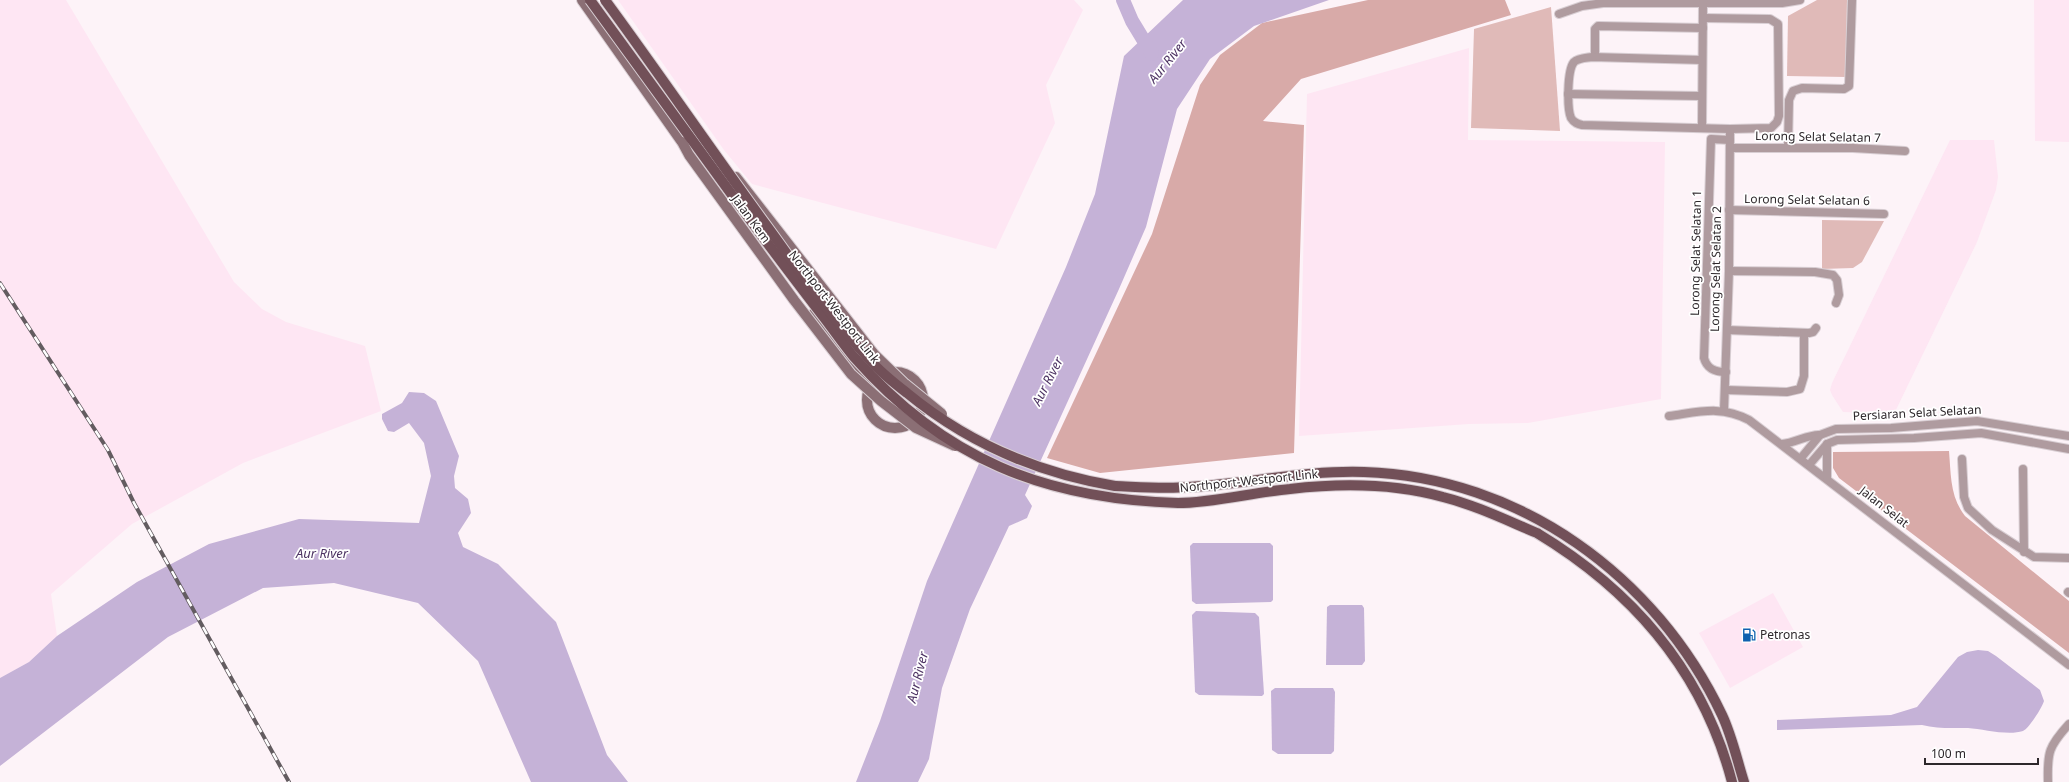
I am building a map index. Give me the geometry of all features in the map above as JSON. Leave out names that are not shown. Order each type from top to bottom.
[{"type":"main road","name":"Northport-Westport Link","points":[[590,0],[787,269],[853,356],[895,397],[935,431],[962,449],[1014,474],[1087,495],[1182,503],[1315,486],[1354,484],[1384,486],[1442,496],[1487,511],[1537,533],[1569,552],[1615,589],[1637,610],[1668,648],[1702,703],[1717,737],[1732,782]]},
{"type":"main road","name":"Northport-Westport Link","points":[[605,0],[738,187],[848,334],[870,361],[895,384],[931,413],[972,439],[1019,460],[1069,476],[1115,486],[1152,488],[1190,487],[1323,473],[1392,474],[1439,482],[1491,497],[1544,522],[1570,537],[1592,553],[1633,588],[1685,650],[1707,685],[1723,717],[1744,782]]},
{"type":"street","name":"Jalan Kem","points":[[582,0],[682,142],[720,187],[844,354],[872,384]]},
{"type":"street","name":"Jalan Kem","points":[[609,0],[753,202],[842,322],[887,374]]},
{"type":"street","points":[[1559,14],[1582,6],[1603,3],[1791,3],[1800,0]]},
{"type":"street","points":[[1788,148],[1789,100],[1793,91],[1802,88],[1844,89],[1849,86],[1852,0]]},
{"type":"street","points":[[1702,128],[1701,96],[1703,3]]},
{"type":"street","points":[[1702,60],[1578,59],[1571,66],[1568,94],[1571,117],[1573,121],[1582,125],[1730,129],[1771,128],[1777,122],[1778,24],[1770,19],[1703,18]]},
{"type":"street","points":[[1595,58],[1595,29],[1598,26],[1703,28]]},
{"type":"street","points":[[1568,94],[1701,96]]},
{"type":"street","name":"Lorong Selat Selatan 2","points":[[1724,410],[1726,390],[1729,271],[1730,129]]},
{"type":"street","name":"Lorong Selat Selatan 1","points":[[1726,372],[1713,370],[1706,363],[1704,358],[1711,139],[1730,144]]},
{"type":"street","name":"Jalan Kem","points":[[682,142],[689,155],[742,229],[851,374],[881,401],[916,428],[962,449]]},
{"type":"street","name":"Lorong Selat Selatan 7","points":[[1730,144],[1788,148],[1905,151]]},
{"type":"street","name":"Jalan Kem","points":[[736,177],[874,354],[905,384],[972,439]]},
{"type":"street","name":"Lorong Selat Selatan 6","points":[[1729,210],[1884,214]]},
{"type":"street","points":[[1729,271],[1815,272],[1833,275],[1837,280],[1840,295],[1836,303]]},
{"type":"street","points":[[1727,330],[1804,333],[1813,332],[1816,328]]},
{"type":"street","points":[[1726,390],[1787,392],[1800,389],[1804,376],[1804,333]]},
{"type":"street","points":[[887,374],[905,374],[912,379],[920,390],[922,403],[920,411],[915,419],[908,424],[892,428],[884,426],[872,416],[867,401],[872,384],[878,378],[887,374]]},
{"type":"street","name":"Jalan Selat","points":[[1669,416],[1724,410],[1737,413],[1749,420],[2069,664]]},
{"type":"street","name":"Persiaran Selat Selatan","points":[[1782,444],[1797,442],[1813,434],[1820,435],[1836,430],[1892,428],[1970,420],[2069,436]]},
{"type":"street","name":"Persiaran Selat Selatan","points":[[1827,444],[1837,440],[1914,438],[1981,433],[2069,449]]},
{"type":"street","points":[[1800,458],[1820,435]]},
{"type":"street","points":[[1809,465],[1827,444]]},
{"type":"street","points":[[1827,444],[1825,462],[1827,478]]},
{"type":"street","points":[[1962,459],[1964,498],[1968,508],[1992,530],[2024,552],[2034,557],[2069,558]]},
{"type":"street","points":[[2023,468],[2024,552]]},
{"type":"street","points":[[2048,782],[2047,761],[2050,750],[2067,726]]},
{"type":"shaded area","points":[[0,0],[66,0],[234,282],[262,309],[286,322],[365,346],[381,411],[243,463],[132,524],[51,594],[57,636],[29,662],[0,678]]},
{"type":"shaded area","points":[[618,0],[1074,0],[1083,10],[1046,85],[1055,123],[996,249],[752,184],[724,150]]},
{"type":"shaded area","points":[[1368,0],[1505,0],[1511,15],[1301,79],[1263,121],[1304,125],[1294,453],[1100,473],[1047,458],[1152,234],[1200,85],[1220,55],[1262,23]]},
{"type":"shaded area","points":[[1817,0],[1847,0],[1846,77],[1787,76],[1788,16]]},
{"type":"shaded area","points":[[2034,0],[2069,0],[2069,142],[2035,141]]},
{"type":"shaded area","points":[[1551,7],[1560,131],[1471,128],[1474,29]]},
{"type":"shaded area","points":[[1469,48],[1468,140],[1665,142],[1661,399],[1528,423],[1469,424],[1299,436],[1307,94]]},
{"type":"shaded area","points":[[1950,140],[1994,140],[1998,177],[1996,190],[1977,242],[1894,414],[1843,412],[1830,390],[1832,383]]},
{"type":"shaded area","points":[[1822,220],[1884,221],[1862,262],[1853,268],[1822,269]]},
{"type":"shaded area","points":[[1949,451],[1952,485],[1956,501],[1965,516],[2069,601],[2069,653],[1839,478],[1833,468],[1833,452]]},
{"type":"shaded area","points":[[1773,593],[1803,647],[1730,688],[1699,633]]},
{"type":"water","name":"Aur River","points":[[1183,0],[1329,0],[1254,26],[1210,59],[1177,109],[1146,227],[1025,495],[1032,506],[1027,518],[1009,526],[970,609],[942,688],[929,759],[918,782],[856,782],[880,721],[927,581],[1066,267],[1095,194],[1124,56]]},
{"type":"water","name":"Aur River","points":[[409,392],[424,393],[436,401],[459,456],[454,476],[455,488],[468,499],[471,513],[458,533],[463,547],[498,564],[556,622],[607,755],[628,782],[531,782],[478,661],[418,603],[334,583],[263,588],[168,637],[0,766],[0,678],[29,662],[57,636],[137,582],[209,544],[299,519],[419,523],[431,476],[424,443],[409,423],[394,432],[388,431],[382,419],[382,414],[402,403]]},
{"type":"water","points":[[1193,543],[1270,543],[1273,546],[1273,600],[1271,602],[1196,604],[1192,601],[1190,546]]},
{"type":"water","points":[[1330,605],[1362,605],[1364,608],[1365,661],[1362,665],[1326,665],[1327,607]]},
{"type":"water","points":[[1196,611],[1255,613],[1259,617],[1264,694],[1262,696],[1199,695],[1195,692],[1192,615]]},
{"type":"water","points":[[1978,650],[1988,651],[1996,656],[2040,690],[2044,701],[2043,704],[2032,722],[2023,731],[2003,733],[1968,728],[1939,728],[1922,725],[1777,730],[1777,720],[1891,715],[1917,707],[1958,657],[1967,652]]},
{"type":"water","points":[[1275,688],[1333,688],[1335,692],[1334,751],[1331,754],[1278,754],[1272,750],[1271,691]]},
{"type":"waterway","points":[[1123,0],[1132,21],[1152,54]]},
{"type":"railway","points":[[0,283],[108,450],[134,503],[289,782]]},
{"type":"place","name":"Petronas","points":[[1749,635]]}]
